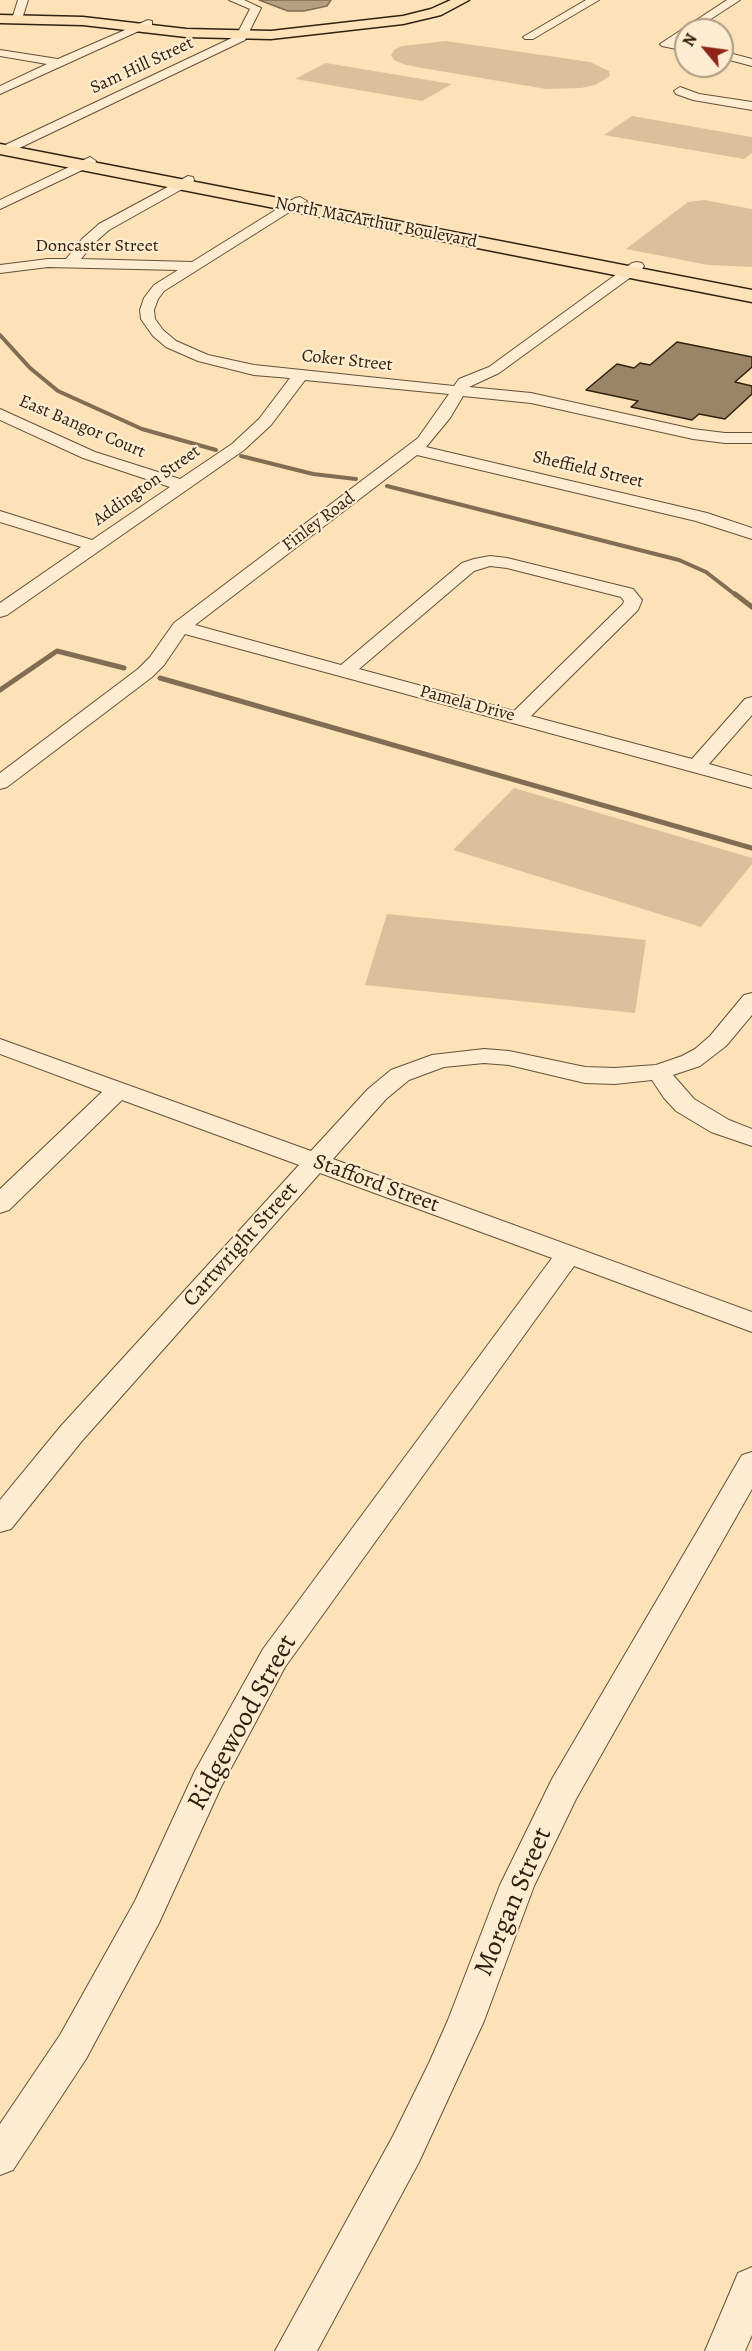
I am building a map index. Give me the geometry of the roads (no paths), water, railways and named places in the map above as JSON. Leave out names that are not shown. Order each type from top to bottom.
[{"type":"main road","points":[[243,33],[383,17],[420,9],[440,0]]},
{"type":"main road","points":[[0,14],[20,11],[83,21],[243,33],[290,34],[424,16],[462,0]]},
{"type":"main road","points":[[0,20],[20,11]]},
{"type":"main road","name":"North MacArthur Boulevard","points":[[5,147],[573,257],[752,296]]},
{"type":"main road","name":"North MacArthur Boulevard","points":[[633,269],[752,288]]},
{"type":"street","points":[[234,0],[256,8],[243,33]]},
{"type":"street","points":[[529,37],[594,0]]},
{"type":"street","points":[[706,18],[735,0]]},
{"type":"street","points":[[0,90],[143,25]]},
{"type":"street","name":"Sam Hill Street","points":[[5,147],[243,33]]},
{"type":"street","points":[[674,38],[666,44],[674,46]]},
{"type":"street","points":[[0,53],[59,63]]},
{"type":"street","points":[[734,58],[752,63]]},
{"type":"street","points":[[680,91],[697,97],[752,106]]},
{"type":"street","points":[[0,205],[85,163]]},
{"type":"street","points":[[70,264],[87,242],[104,227],[183,182]]},
{"type":"street","name":"Coker Street","points":[[296,204],[168,281],[151,298],[147,310],[148,319],[158,333],[171,344],[203,358],[254,370],[458,392],[508,395],[560,403],[693,434],[725,438],[752,438]]},
{"type":"street","name":"Doncaster Street","points":[[0,269],[48,263],[195,266]]},
{"type":"street","name":"Finley Road","points":[[0,783],[145,673],[157,661],[182,627],[414,449],[432,433],[464,382],[494,370],[633,269]]},
{"type":"street","name":"Addington Street","points":[[0,611],[249,438],[265,422],[300,376]]},
{"type":"street","name":"East Bangor Court","points":[[0,414],[52,440],[89,455],[139,473],[183,485]]},
{"type":"street","name":"Sheffield Street","points":[[414,449],[701,517],[752,534]]},
{"type":"street","points":[[0,516],[94,546]]},
{"type":"street","points":[[345,671],[468,567],[490,561],[627,593],[633,600],[632,606],[518,718]]},
{"type":"street","name":"Pamela Drive","points":[[182,627],[752,782]]},
{"type":"street","points":[[696,767],[752,703]]},
{"type":"street","name":"Cartwright Street","points":[[0,1521],[71,1434],[388,1083],[400,1075],[441,1060],[492,1056],[585,1076],[659,1072],[703,1054],[718,1041],[752,1000]]},
{"type":"street","name":"Stafford Street","points":[[0,1047],[752,1322]]},
{"type":"street","points":[[659,1072],[673,1093],[685,1105],[720,1126],[752,1138]]},
{"type":"street","points":[[0,1204],[118,1090]]},
{"type":"street","name":"Ridgewood Street","points":[[0,2157],[79,2037],[147,1912],[207,1781],[274,1658],[568,1255]]},
{"type":"street","name":"Morgan Street","points":[[295,2351],[406,2150],[442,2075],[466,2021],[517,1885],[564,1789],[752,1463]]},
{"type":"street","points":[[725,2351],[752,2287]]},
{"type":"waterway","points":[[0,335],[30,368],[58,391],[142,429],[216,450]]},
{"type":"waterway","points":[[241,456],[313,474],[356,479]]},
{"type":"waterway","points":[[387,486],[679,560],[706,572],[737,596]]},
{"type":"waterway","points":[[735,594],[752,607]]},
{"type":"waterway","points":[[0,690],[57,651],[124,668]]},
{"type":"waterway","points":[[160,678],[752,848]]}]
